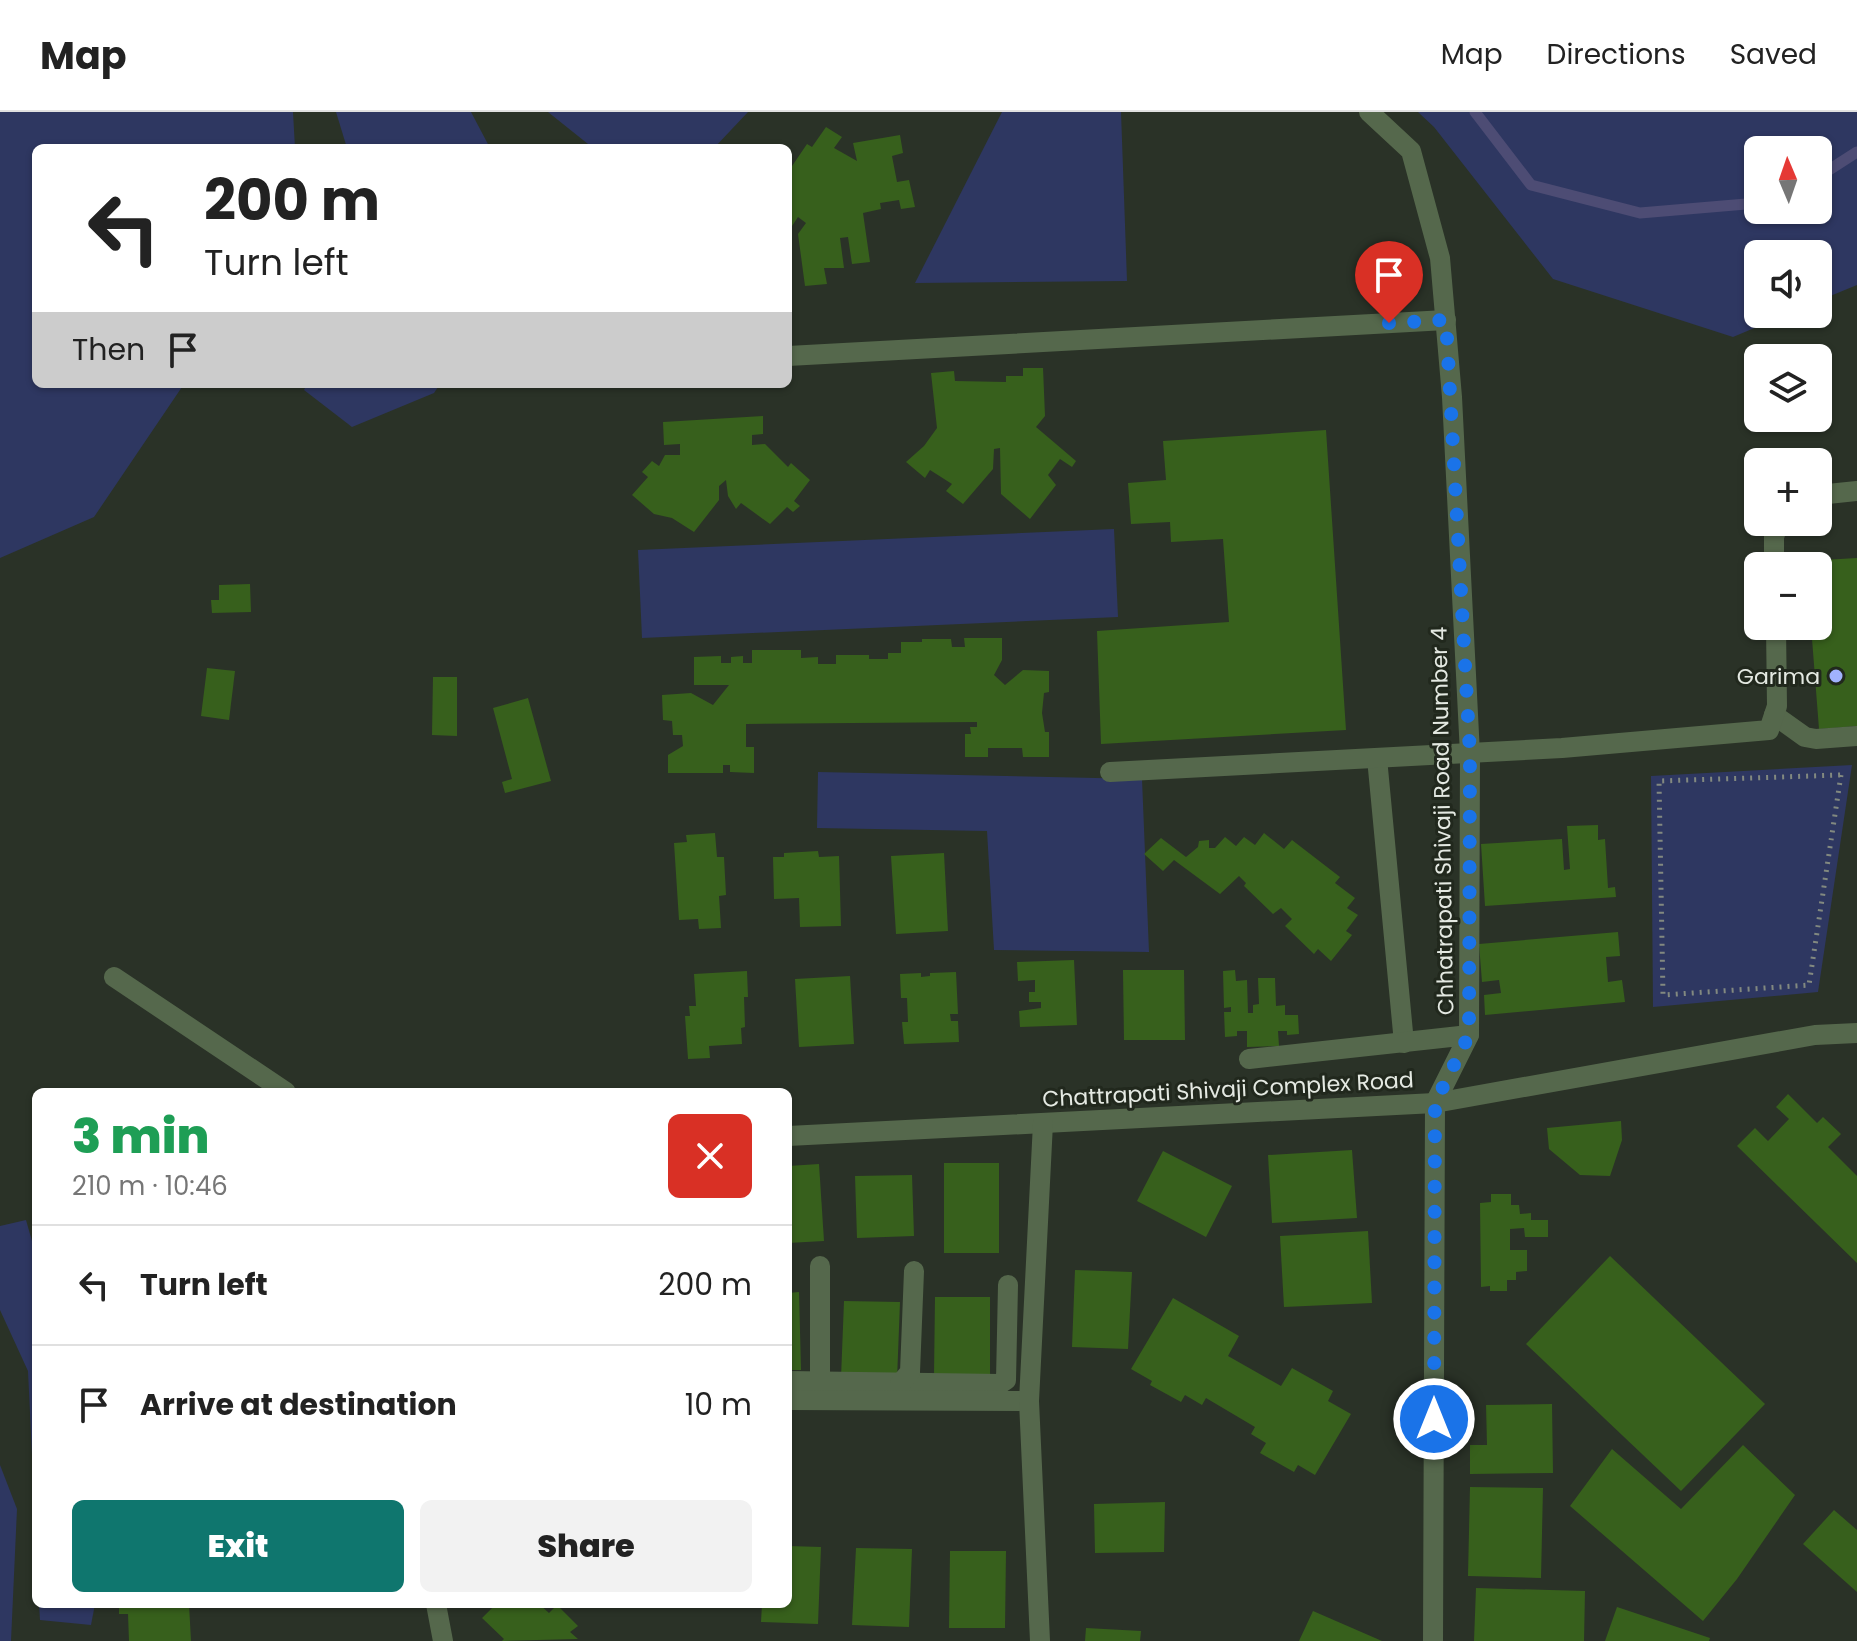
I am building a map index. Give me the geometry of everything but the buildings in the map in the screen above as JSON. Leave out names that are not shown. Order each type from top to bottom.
[{"type":"street","name":"Chhatrapati Shivaji Road Number 4","points":[[1369,112],[1411,151],[1440,258],[1470,754],[1469,1035],[1435,1103],[1433,1641]]},
{"type":"street","points":[[792,356],[1446,320]]},
{"type":"street","points":[[1832,494],[1857,491]]},
{"type":"street","points":[[1110,772],[1470,754],[1769,730],[1777,706],[1776,640]]},
{"type":"street","points":[[1774,715],[1805,737],[1857,736]]},
{"type":"street","points":[[1377,758],[1404,1043]]},
{"type":"street","points":[[114,977],[280,1088]]},
{"type":"street","name":"Chattrapati Shivaji Complex Road","points":[[792,1136],[1435,1103],[1815,1035],[1857,1033]]},
{"type":"street","points":[[1249,1059],[1469,1035]]},
{"type":"street","points":[[1040,1641],[1029,1401],[1043,1123]]},
{"type":"street","points":[[820,1266],[820,1391]]},
{"type":"street","points":[[910,1388],[914,1271]]},
{"type":"street","points":[[792,1399],[820,1391],[967,1388],[1000,1384],[1006,1380],[1008,1285]]},
{"type":"street","points":[[792,1382],[820,1391]]},
{"type":"street","points":[[967,1388],[1029,1401]]},
{"type":"street","points":[[437,1608],[443,1641]]},
{"type":"path","points":[[1841,775],[1809,985],[1663,995],[1659,781],[1841,775]]},
{"type":"shaded area","points":[[0,112],[293,112],[295,144],[32,144],[32,388],[181,388],[94,517],[0,558]]},
{"type":"shaded area","points":[[336,112],[471,112],[488,144],[346,144]]},
{"type":"shaded area","points":[[548,112],[748,112],[718,144],[588,144]]},
{"type":"shaded area","points":[[1002,112],[1121,112],[1127,281],[915,283]]},
{"type":"shaded area","points":[[1418,112],[1857,112],[1857,285],[1832,295],[1832,240],[1744,240],[1744,328],[1755,328],[1733,337],[1553,279],[1434,127]]},
{"type":"shaded area","points":[[437,388],[434,393],[352,427],[304,390]]},
{"type":"shaded area","points":[[1114,529],[1118,617],[642,638],[638,550]]},
{"type":"shaded area","points":[[1852,765],[1818,992],[1653,1007],[1651,776]]},
{"type":"shaded area","points":[[818,772],[1142,779],[1149,952],[994,950],[987,831],[817,828]]},
{"type":"shaded area","points":[[26,1220],[32,1241],[32,1455],[28,1371],[0,1310],[0,1226]]},
{"type":"shaded area","points":[[0,1465],[17,1509],[11,1641],[0,1641]]},
{"type":"shaded area","points":[[39,1608],[94,1608],[91,1625],[40,1620]]},
{"type":"waterway","points":[[1475,112],[1531,185],[1640,213],[1744,204]]},
{"type":"waterway","points":[[1832,168],[1857,152]]},
{"type":"place","name":"Garima","points":[[1836,676]]},
{"type":"route","points":[[1389,323],[1446,320],[1470,754],[1469,1035],[1435,1103],[1434,1419]]}]
